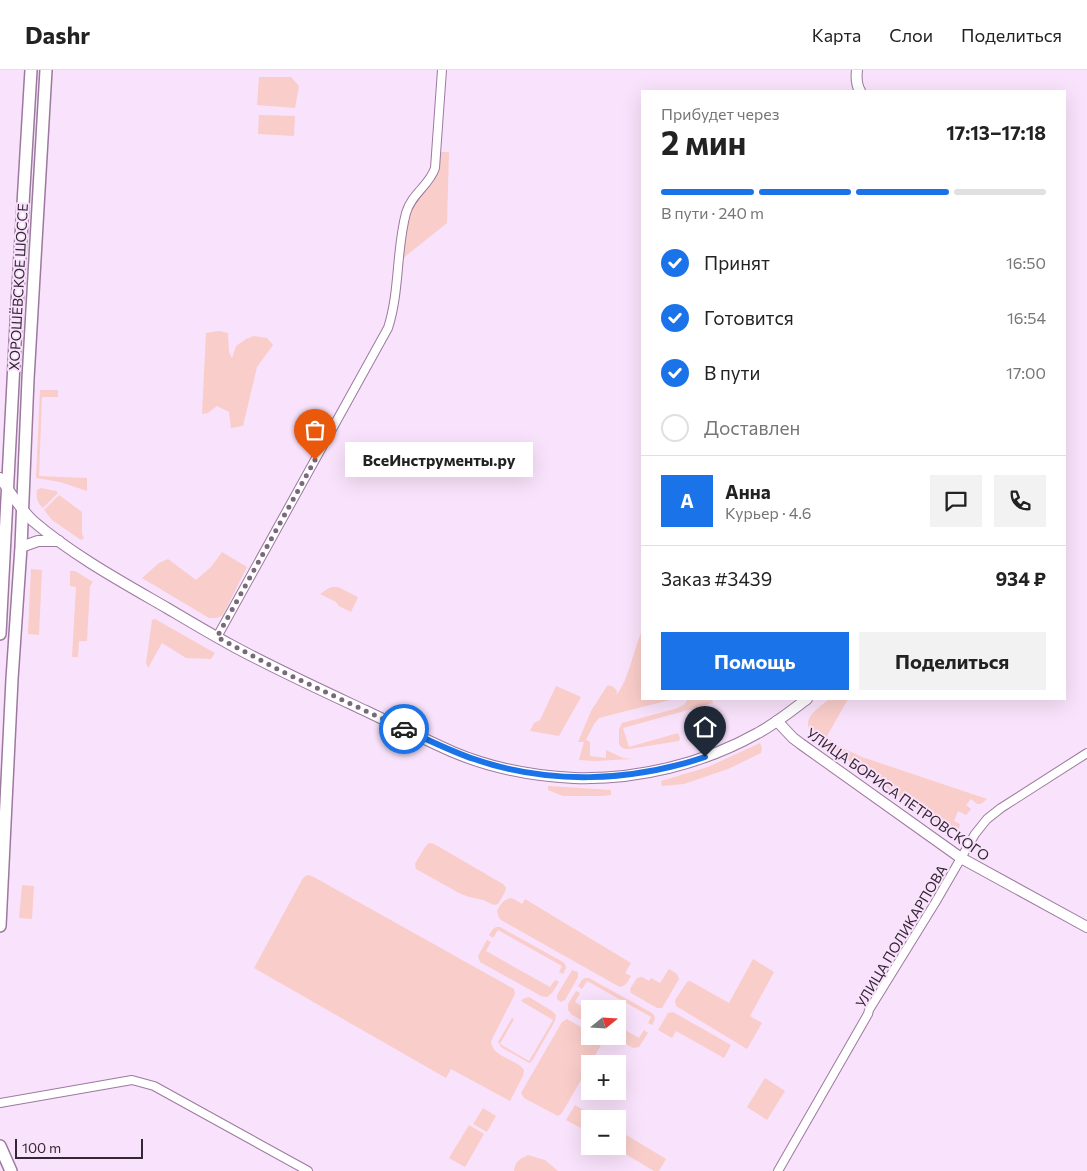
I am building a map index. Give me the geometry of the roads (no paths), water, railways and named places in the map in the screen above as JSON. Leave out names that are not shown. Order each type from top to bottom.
[{"type":"main road","name":"ХОРОШЁВСКОЕ ШОССЕ","points":[[0,634],[4,525],[8,489],[30,70]]},
{"type":"main road","name":"ХОРОШЁВСКОЕ ШОССЕ","points":[[0,926],[46,70]]},
{"type":"main road","points":[[0,1146],[11,1171]]},
{"type":"main road","points":[[0,1164],[2,1171]]},
{"type":"street","points":[[217,637],[388,328],[392,315],[406,214],[412,199],[431,179],[435,168],[442,70]]},
{"type":"street","points":[[857,70],[856,76],[859,89]]},
{"type":"street","points":[[28,126],[32,136],[42,141]]},
{"type":"street","points":[[26,164],[28,159],[34,157],[39,159],[40,165]]},
{"type":"street","points":[[0,478],[22,510],[59,541],[106,572],[217,637],[281,671],[454,752],[497,766],[533,774],[575,778],[633,774],[673,767],[731,747],[758,734],[806,700]]},
{"type":"street","points":[[22,510],[12,513],[4,525],[22,528]]},
{"type":"street","points":[[21,547],[38,540],[59,541]]},
{"type":"street","name":"УЛИЦА БОРИСА ПЕТРОВСКОГО","points":[[777,721],[801,744],[961,858],[1087,927]]},
{"type":"street","name":"УЛИЦА ПОЛИКАРПОВА","points":[[778,1171],[869,1010],[975,834],[1001,808],[1087,753]]},
{"type":"street","points":[[0,1104],[132,1080],[154,1086],[308,1171]]},
{"type":"place","name":"ВсеИнструменты.ру","points":[[315,460]]}]
